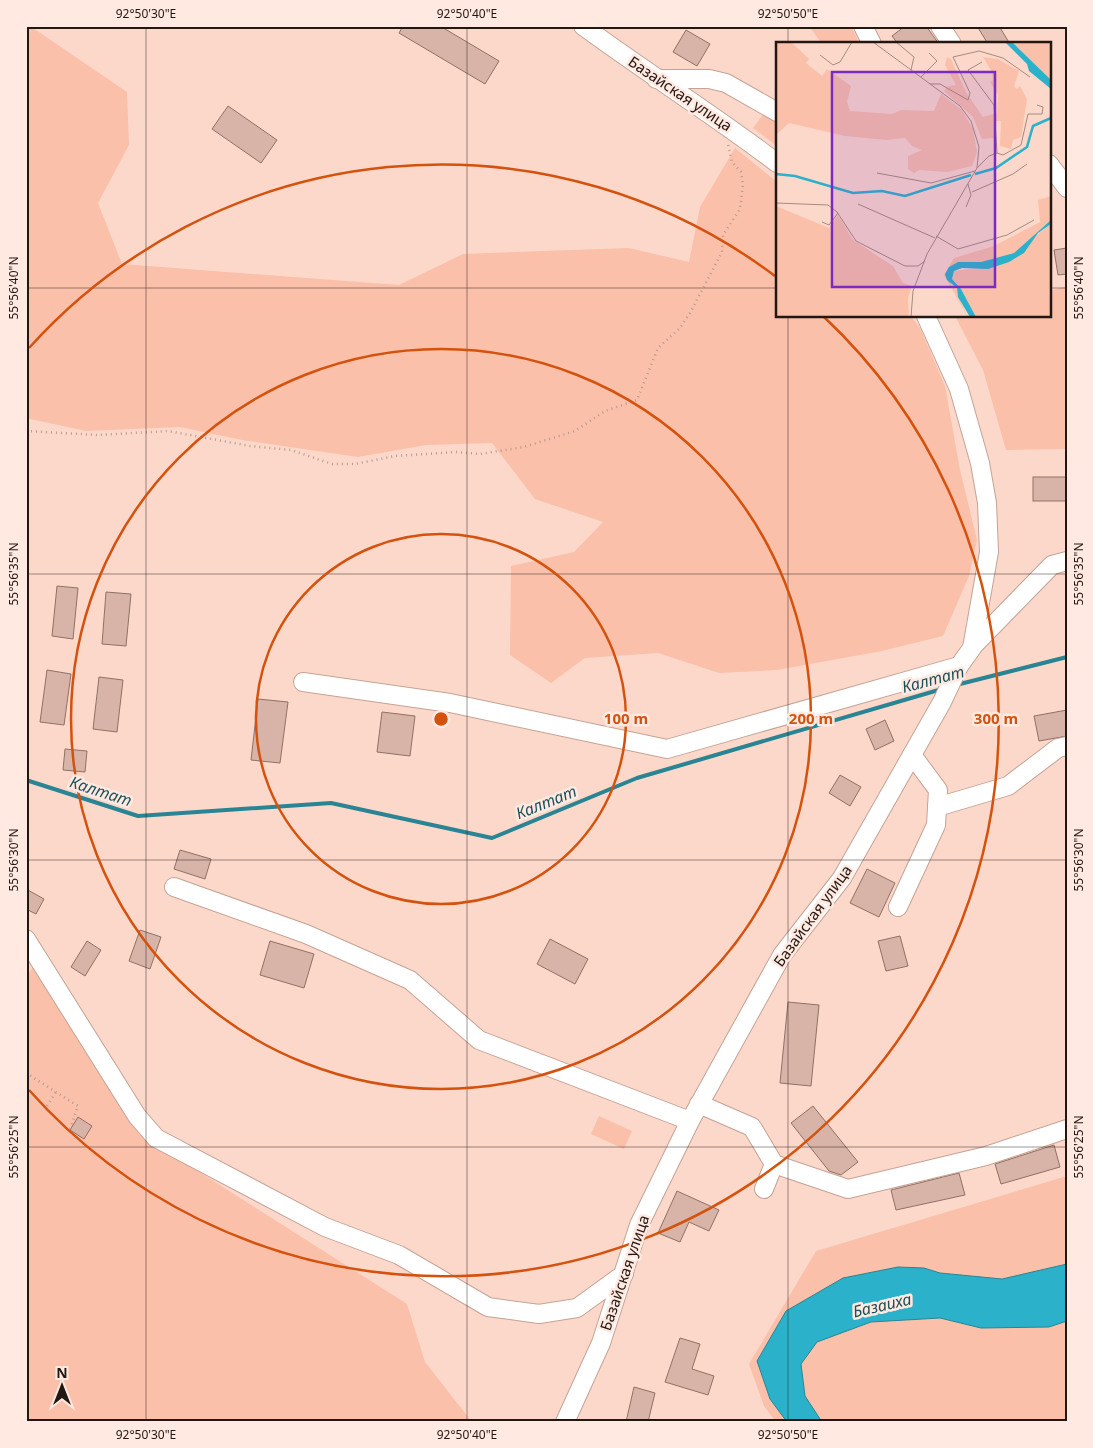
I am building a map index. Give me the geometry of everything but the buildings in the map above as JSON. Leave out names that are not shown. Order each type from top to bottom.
[{"type":"street","points":[[863,26],[871,42]]},
{"type":"street","points":[[940,26],[951,42]]},
{"type":"street","name":"Базайская улица","points":[[593,29],[655,78],[736,132],[776,162]]},
{"type":"street","points":[[655,78],[709,79],[726,83],[776,111]]},
{"type":"street","points":[[1050,165],[1067,188]]},
{"type":"street","name":"Базайская улица","points":[[565,1422],[601,1343],[639,1225],[690,1121],[782,955],[842,878],[942,702],[958,669],[972,648],[989,552],[987,503],[980,463],[959,389],[927,318]]},
{"type":"street","points":[[972,648],[1052,565],[1067,561]]},
{"type":"street","points":[[303,682],[450,703],[667,750],[958,669]]},
{"type":"street","points":[[937,806],[1008,786],[1058,748],[1067,746]]},
{"type":"street","points":[[898,906],[936,825],[938,790],[912,755]]},
{"type":"street","points":[[174,886],[306,934],[410,980],[479,1040],[690,1121]]},
{"type":"street","points":[[29,952],[137,1116],[156,1138],[325,1227],[399,1255],[488,1307],[540,1314],[577,1308],[624,1274]]},
{"type":"street","points":[[699,1104],[752,1128],[774,1164],[848,1189],[986,1156],[1067,1129]]},
{"type":"street","points":[[764,1189],[774,1164]]},
{"type":"path","points":[[26,431],[98,435],[168,431],[250,446],[291,450],[332,464],[354,464],[396,456],[456,452],[480,454],[498,452],[524,448],[575,431],[605,411],[638,400],[658,348],[680,328],[722,252],[723,234],[740,209],[743,185],[741,172],[732,162],[727,145],[736,132]]},
{"type":"path","points":[[26,1073],[78,1106],[70,1130]]},
{"type":"path","points":[[47,1106],[56,1092]]},
{"type":"shaded area","points":[[26,26],[30,26],[127,92],[129,145],[98,203],[122,264],[399,285],[463,254],[629,248],[689,262],[700,207],[735,148],[776,181],[776,318],[912,318],[920,328],[945,386],[960,470],[977,540],[969,576],[943,636],[882,651],[777,670],[719,673],[658,653],[585,658],[551,683],[510,655],[511,566],[574,552],[603,522],[535,499],[492,443],[426,445],[358,457],[242,440],[180,427],[86,431],[26,418]]},
{"type":"shaded area","points":[[809,26],[851,26],[859,42],[821,42]]},
{"type":"shaded area","points":[[776,97],[776,145],[753,128]]},
{"type":"shaded area","points":[[1067,286],[1067,449],[1006,450],[983,370],[956,318],[1050,318],[1050,291]]},
{"type":"shaded area","points":[[35,964],[138,1133],[407,1304],[425,1362],[472,1422],[26,1422],[26,977]]},
{"type":"shaded area","points":[[599,1116],[632,1131],[624,1149],[591,1134]]},
{"type":"shaded area","points":[[1067,1176],[1067,1264],[1002,1279],[940,1273],[924,1268],[843,1278],[770,1399],[787,1422],[776,1422],[764,1406],[749,1364],[816,1251]]},
{"type":"shaded area","points":[[1067,1315],[1067,1422],[822,1422],[805,1396],[801,1364],[817,1342],[871,1322],[940,1318],[987,1328]]},
{"type":"water","name":"Базаиха","points":[[1067,1264],[1067,1321],[1049,1327],[981,1328],[940,1318],[871,1322],[817,1342],[801,1364],[805,1396],[822,1422],[787,1422],[770,1399],[757,1361],[786,1311],[843,1278],[898,1267],[924,1268],[940,1273],[1002,1279]]},
{"type":"waterway","name":"Калтат","points":[[956,685],[1067,657]]},
{"type":"waterway","name":"Калтат","points":[[26,780],[138,816],[331,803],[492,838],[637,778],[942,689]]}]
